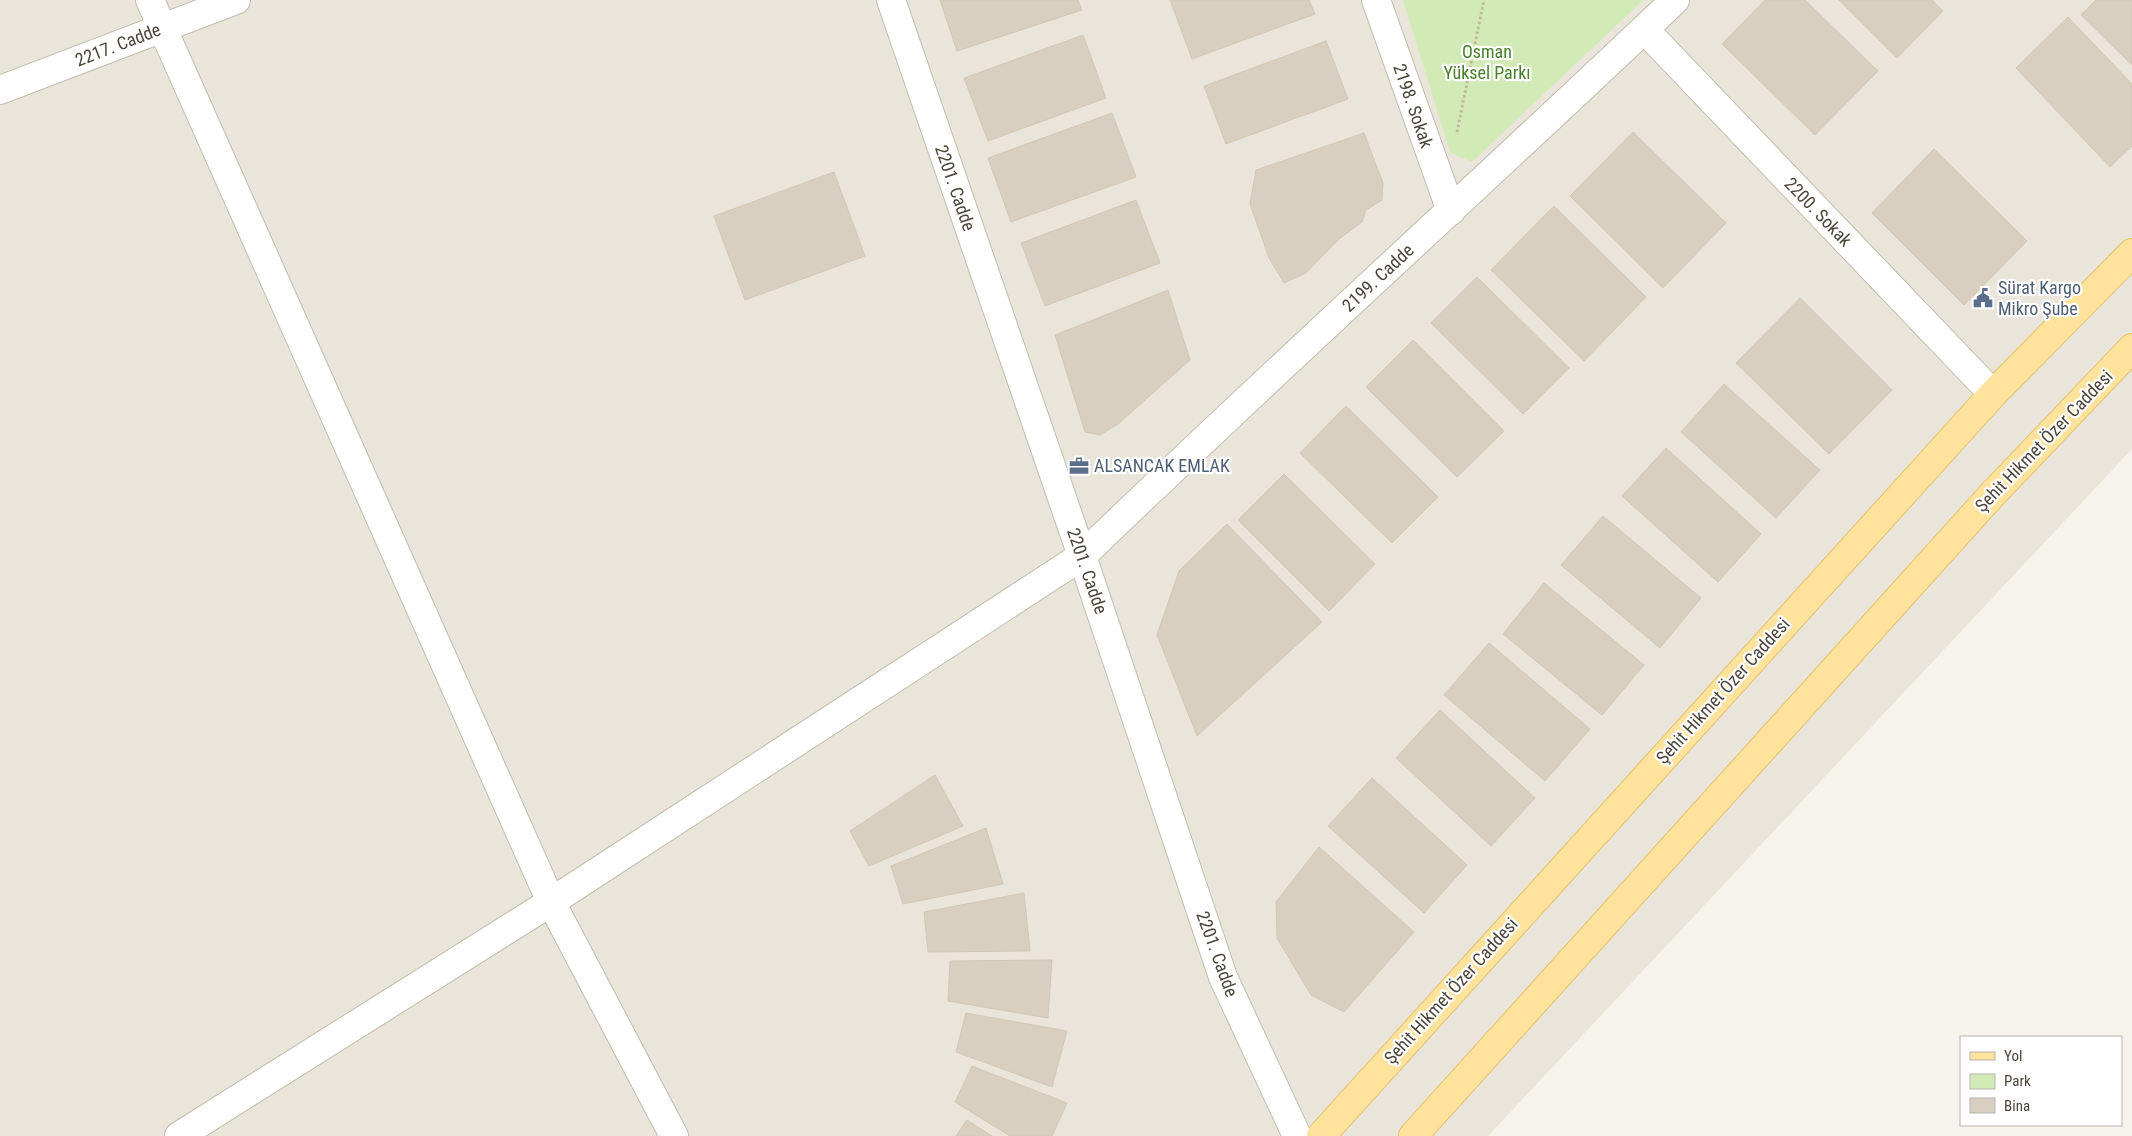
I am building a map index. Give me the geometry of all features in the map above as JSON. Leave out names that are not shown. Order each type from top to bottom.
[{"type":"main road","name":"Şehit Hikmet Özer Caddesi","points":[[1321,1136],[1993,394],[2132,253]]},
{"type":"main road","name":"Şehit Hikmet Özer Caddesi","points":[[1413,1136],[1990,497],[2132,348]]},
{"type":"street","points":[[150,0],[551,902],[674,1136]]},
{"type":"street","name":"2217. Cadde","points":[[0,90],[236,0]]},
{"type":"street","name":"2201. Cadde","points":[[891,0],[1082,556],[1223,977],[1297,1136]]},
{"type":"street","name":"2198. Sokak","points":[[1376,0],[1451,211]]},
{"type":"street","name":"2199. Cadde","points":[[180,1136],[551,902],[1082,556],[1222,422],[1451,211],[1675,0]]},
{"type":"street","name":"2200. Sokak","points":[[1644,30],[1993,394]]},
{"type":"path","points":[[1456,137],[1484,0]]},
{"type":"shaded area","points":[[0,0],[2132,0],[2132,449],[1488,1136],[0,1136]]},
{"type":"green space","name":"Osman Yüksel Parkı","points":[[1403,0],[1643,0],[1472,162],[1450,152]]},
{"type":"building","points":[[940,0],[1078,0],[1082,10],[957,51]]},
{"type":"building","points":[[1170,0],[1309,0],[1315,14],[1192,59]]},
{"type":"building","points":[[1765,0],[1805,0],[1878,71],[1815,135],[1722,44]]},
{"type":"building","points":[[1839,0],[1932,0],[1943,11],[1897,58]]},
{"type":"building","points":[[2096,0],[2132,0],[2132,65],[2081,15]]},
{"type":"building","points":[[2068,17],[2132,84],[2132,146],[2110,167],[2016,68]]},
{"type":"building","points":[[1083,35],[1106,98],[988,141],[964,78]]},
{"type":"building","points":[[1326,41],[1348,99],[1226,144],[1204,86]]},
{"type":"building","points":[[1112,113],[1136,177],[1011,222],[988,158]]},
{"type":"building","points":[[1633,132],[1726,223],[1663,288],[1570,196]]},
{"type":"building","points":[[1364,133],[1383,183],[1382,200],[1366,210],[1362,222],[1339,239],[1306,273],[1284,283],[1269,258],[1250,204],[1256,170]]},
{"type":"building","points":[[1934,149],[2027,241],[1964,305],[1872,213]]},
{"type":"building","points":[[834,172],[865,256],[745,300],[714,216]]},
{"type":"building","points":[[1136,200],[1160,263],[1045,306],[1021,243]]},
{"type":"building","points":[[1554,206],[1646,297],[1584,361],[1491,270]]},
{"type":"building","points":[[1477,277],[1569,368],[1523,414],[1431,323]]},
{"type":"building","points":[[1168,290],[1190,360],[1118,424],[1100,435],[1085,432],[1055,335]]},
{"type":"building","points":[[1800,298],[1892,390],[1829,454],[1736,363]]},
{"type":"building","points":[[1413,340],[1504,431],[1457,477],[1366,387]]},
{"type":"building","points":[[1724,384],[1820,470],[1776,518],[1681,432]]},
{"type":"building","points":[[1346,406],[1438,497],[1392,543],[1300,453]]},
{"type":"building","points":[[1666,448],[1761,534],[1718,582],[1622,496]]},
{"type":"building","points":[[1284,474],[1375,564],[1329,611],[1238,520]]},
{"type":"building","points":[[1603,516],[1701,598],[1660,648],[1561,565]]},
{"type":"building","points":[[1227,524],[1322,622],[1197,736],[1157,635],[1179,571]]},
{"type":"building","points":[[1544,583],[1644,665],[1602,715],[1503,634]]},
{"type":"building","points":[[1489,643],[1590,729],[1545,781],[1444,695]]},
{"type":"building","points":[[1440,710],[1535,798],[1491,846],[1396,758]]},
{"type":"building","points":[[935,775],[963,826],[869,866],[850,831]]},
{"type":"building","points":[[1372,778],[1467,865],[1424,913],[1328,826]]},
{"type":"building","points":[[986,828],[1003,884],[903,904],[891,866]]},
{"type":"building","points":[[1319,847],[1414,932],[1344,1012],[1311,995],[1277,938],[1276,902]]},
{"type":"building","points":[[1024,893],[1030,951],[928,952],[924,912]]},
{"type":"building","points":[[1052,960],[1048,1018],[948,1001],[950,961]]},
{"type":"building","points":[[966,1013],[1067,1031],[1052,1087],[956,1052]]},
{"type":"building","points":[[972,1066],[1067,1103],[1052,1136],[1010,1136],[955,1102]]},
{"type":"building","points":[[967,1120],[992,1136],[956,1136]]},
{"type":"place","name":"Sürat Kargo Mikro Şube","points":[[1983,298]]},
{"type":"place","name":"ALSANCAK EMLAK","points":[[1079,466]]}]
